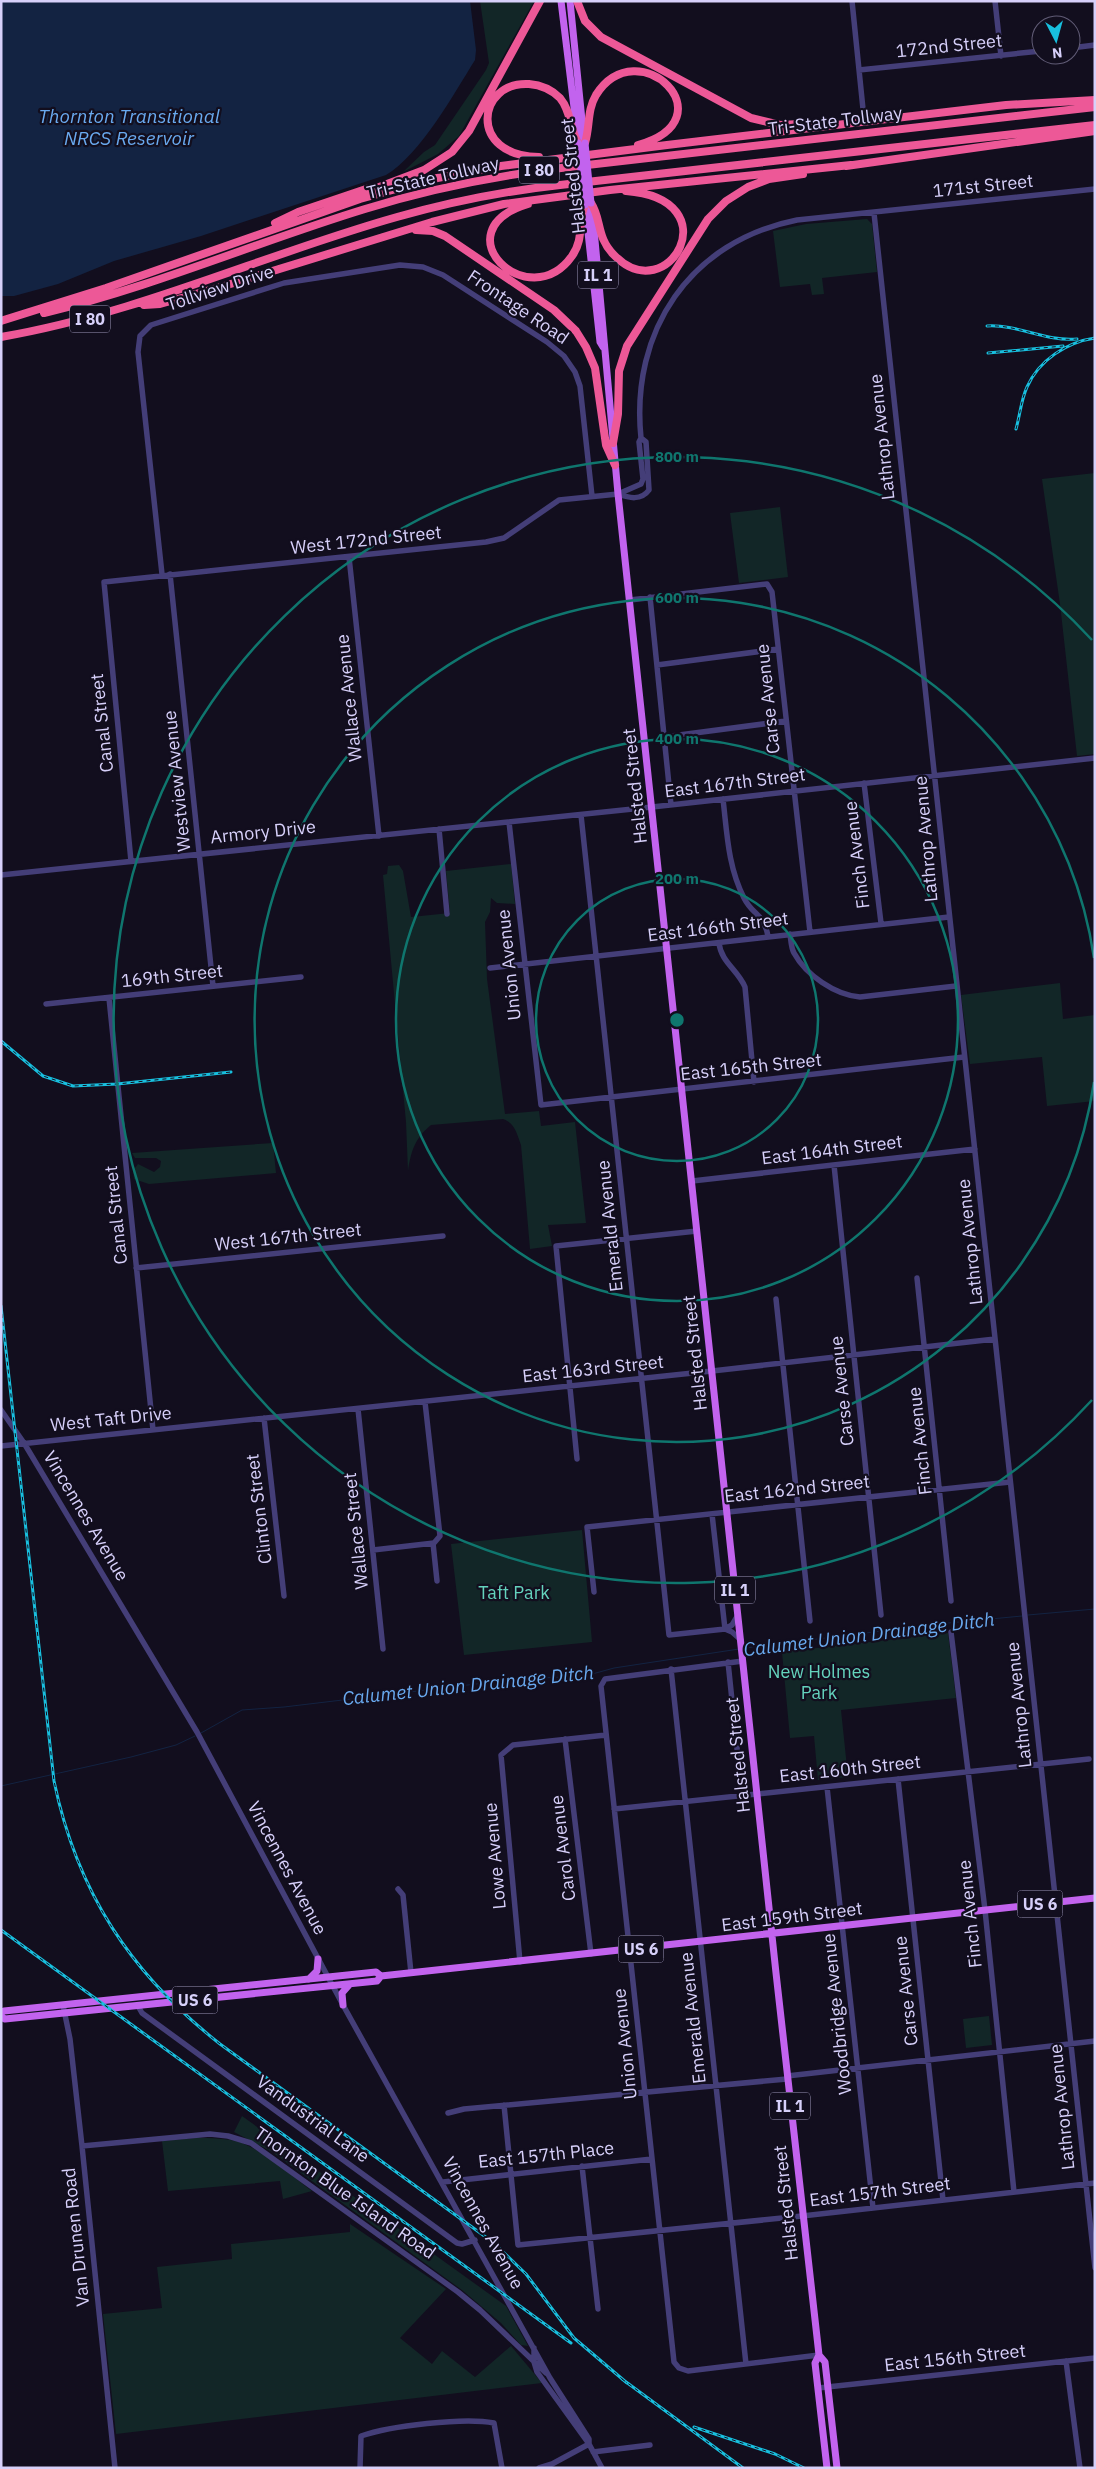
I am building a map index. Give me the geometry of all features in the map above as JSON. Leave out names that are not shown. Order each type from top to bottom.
[{"type":"highway","points":[[1,321],[106,288],[437,164],[464,138],[540,1]]},
{"type":"highway","points":[[577,1],[586,21],[601,38],[760,121],[796,125],[916,116]]},
{"type":"highway","points":[[566,158],[525,156],[501,147],[493,138],[488,126],[489,110],[494,99],[505,90],[519,84],[535,85],[549,90],[564,105],[571,121],[574,136],[581,143],[592,103],[607,84],[622,75],[635,72],[652,74],[665,81],[673,91],[677,105],[676,117],[670,129],[654,140],[602,154]]},
{"type":"highway","points":[[241,239],[414,182],[501,166],[1014,104],[1095,100]]},
{"type":"highway","name":"Tri-State Tollway","points":[[1,321],[73,306],[357,212],[476,181],[561,168],[1095,106]]},
{"type":"highway","name":"Tri-State Tollway","points":[[1,336],[48,329],[132,306],[380,222],[497,194],[560,185],[1095,125]]},
{"type":"highway","points":[[613,443],[618,414],[619,371],[627,346],[716,210],[737,193],[759,182],[850,165],[1095,131]]},
{"type":"highway","points":[[132,306],[160,304],[292,266],[432,222],[504,204],[604,190],[843,164],[850,165]]},
{"type":"highway","points":[[554,196],[513,209],[496,222],[491,236],[491,246],[496,259],[505,269],[520,275],[536,277],[551,273],[562,266],[571,258],[578,246],[582,229],[582,211],[588,204],[595,210],[598,230],[603,239],[611,252],[622,262],[648,269],[662,266],[674,259],[681,248],[684,233],[680,219],[671,207],[646,194],[604,190]]},
{"type":"highway","points":[[385,236],[392,238],[422,229],[441,234],[554,310],[570,324],[586,347],[595,368],[606,445],[615,465]]},
{"type":"main road","name":"Halsted Street","points":[[562,1],[606,340],[603,347],[618,494],[802,2216],[819,2355],[815,2363],[827,2468]]},
{"type":"main road","name":"Halsted Street","points":[[570,1],[581,143]]},
{"type":"main road","name":"East 159th Street","points":[[411,1973],[772,1935],[1095,1898]]},
{"type":"main road","points":[[309,1979],[317,1971],[318,1959]]},
{"type":"main road","name":"US 6","points":[[1,2013],[4,2011],[136,1996],[376,1972],[382,1976]]},
{"type":"main road","name":"US 6","points":[[1,2017],[4,2019],[65,2014],[333,1986],[377,1981],[382,1976],[411,1973]]},
{"type":"main road","points":[[343,2005],[342,1994],[350,1984]]},
{"type":"main road","points":[[136,1996],[138,2006]]},
{"type":"main road","name":"Halsted Street","points":[[819,2355],[825,2362],[837,2468]]},
{"type":"street","points":[[852,1],[863,109]]},
{"type":"street","points":[[995,1],[1001,56]]},
{"type":"street","points":[[1081,47],[1095,45]]},
{"type":"street","name":"172nd Street","points":[[859,70],[1031,52]]},
{"type":"street","name":"171st Street","points":[[641,438],[639,413],[641,382],[657,329],[669,303],[688,279],[708,259],[730,245],[753,233],[778,224],[1095,189]]},
{"type":"street","name":"Lathrop Avenue","points":[[874,213],[1095,2268]]},
{"type":"street","name":"Frontage Road","points":[[314,277],[400,265],[423,267],[443,275],[547,342],[564,356],[575,372],[580,386],[592,496]]},
{"type":"street","name":"Tollview Drive","points":[[162,574],[138,352],[140,336],[151,325],[284,283],[314,277]]},
{"type":"street","points":[[641,438],[646,442],[649,490],[644,495],[635,498],[618,494],[641,484],[643,475],[639,442],[641,438]]},
{"type":"street","name":"West 172nd Street","points":[[104,582],[162,574],[486,542],[504,538],[556,502],[618,494]]},
{"type":"street","name":"Wallace Avenue","points":[[349,557],[379,836]]},
{"type":"street","name":"Westview Avenue","points":[[170,574],[213,986]]},
{"type":"street","name":"Canal Street","points":[[104,582],[131,861]]},
{"type":"street","name":"Carse Avenue","points":[[650,598],[767,584],[772,592],[810,932]]},
{"type":"street","points":[[630,600],[650,598],[671,805]]},
{"type":"street","points":[[657,665],[778,649]]},
{"type":"street","points":[[664,736],[786,721]]},
{"type":"street","name":"East 167th Street","points":[[379,836],[1095,758]]},
{"type":"street","name":"Finch Avenue","points":[[864,783],[881,924]]},
{"type":"street","points":[[723,800],[730,864],[744,899],[765,922],[768,936]]},
{"type":"street","name":"Emerald Avenue","points":[[580,815],[669,1635],[725,1629]]},
{"type":"street","name":"Union Avenue","points":[[509,822],[541,1105]]},
{"type":"street","points":[[439,829],[447,914]]},
{"type":"street","name":"Armory Drive","points":[[1,875],[379,836]]},
{"type":"street","name":"East 166th Street","points":[[490,968],[949,917]]},
{"type":"street","points":[[790,934],[794,953],[812,974],[836,992],[847,996],[956,986]]},
{"type":"street","points":[[719,943],[721,954],[741,978],[744,988],[754,1082]]},
{"type":"street","name":"169th Street","points":[[46,1004],[301,977]]},
{"type":"street","name":"Canal Street","points":[[109,998],[153,1430]]},
{"type":"street","name":"East 165th Street","points":[[541,1105],[964,1057]]},
{"type":"street","name":"East 164th Street","points":[[692,1182],[975,1149]]},
{"type":"street","name":"Carse Avenue","points":[[834,1165],[881,1615]]},
{"type":"street","points":[[577,1459],[556,1246],[697,1231]]},
{"type":"street","name":"West 167th Street","points":[[136,1268],[443,1236]]},
{"type":"street","name":"Finch Avenue","points":[[918,1278],[951,1601]]},
{"type":"street","points":[[776,1299],[810,1621]]},
{"type":"street","name":"East 163rd Street","points":[[224,1423],[995,1339]]},
{"type":"street","points":[[372,1550],[433,1543],[440,1536],[426,1402]]},
{"type":"street","name":"Wallace Street","points":[[358,1408],[383,1649]]},
{"type":"street","name":"Vincennes Avenue","points":[[1,1410],[24,1443],[199,1735],[343,2005],[443,2182],[550,2378],[578,2419],[589,2444]]},
{"type":"street","name":"Clinton Street","points":[[264,1418],[284,1596]]},
{"type":"street","name":"West Taft Drive","points":[[1,1446],[224,1423]]},
{"type":"street","name":"East 162nd Street","points":[[594,1592],[587,1527],[1010,1482]]},
{"type":"street","points":[[712,1514],[725,1629]]},
{"type":"street","points":[[433,1543],[437,1581]]},
{"type":"street","points":[[725,1629],[732,1625],[738,1615]]},
{"type":"street","points":[[725,1629],[735,1633],[741,1640]]},
{"type":"street","name":"Finch Avenue","points":[[951,1632],[985,1910],[1014,2192]]},
{"type":"street","points":[[671,1669],[743,1660]]},
{"type":"street","name":"Halsted Street","points":[[728,1662],[742,1796]]},
{"type":"street","name":"Emerald Avenue","points":[[671,1669],[746,2364]]},
{"type":"street","name":"Union Avenue","points":[[671,1669],[605,1679],[601,1686],[614,1809],[674,2362],[679,2368],[688,2370],[746,2364]]},
{"type":"street","points":[[565,1739],[606,1734]]},
{"type":"street","name":"Lowe Avenue","points":[[520,1962],[500,1760],[505,1750],[512,1745],[565,1739]]},
{"type":"street","name":"Carol Avenue","points":[[565,1739],[591,1954]]},
{"type":"street","name":"East 160th Street","points":[[614,1809],[1089,1758]]},
{"type":"street","name":"Carse Avenue","points":[[898,1779],[943,2200]]},
{"type":"street","name":"Woodbridge Avenue","points":[[828,1787],[873,2208]]},
{"type":"street","points":[[398,1889],[403,1896],[411,1973]]},
{"type":"street","name":"Van Drunen Road","points":[[62,2005],[65,2014],[82,2146],[115,2468]]},
{"type":"street","name":"Vandustrial Lane","points":[[138,2006],[142,2013],[457,2243],[462,2244],[475,2240]]},
{"type":"street","points":[[448,2113],[504,2105],[716,2086],[858,2068],[1095,2042]]},
{"type":"street","points":[[504,2105],[511,2174]]},
{"type":"street","name":"Thornton Blue Island Road","points":[[82,2146],[210,2134],[228,2136],[251,2143],[464,2296],[550,2378]]},
{"type":"street","name":"East 157th Place","points":[[443,2182],[652,2159]]},
{"type":"street","points":[[582,2166],[598,2309]]},
{"type":"street","name":"East 157th Street","points":[[511,2174],[518,2245],[731,2224],[1095,2184]]},
{"type":"street","name":"Vincennes Avenue","points":[[534,2348],[534,2362],[537,2372],[589,2444],[602,2468]]},
{"type":"street","points":[[746,2364],[819,2355]]},
{"type":"street","name":"East 156th Street","points":[[818,2388],[1095,2358]]},
{"type":"street","points":[[1066,2361],[1080,2468]]},
{"type":"street","points":[[360,2468],[361,2436],[382,2429],[476,2420],[494,2423],[502,2468]]},
{"type":"street","points":[[539,2468],[552,2464],[589,2444]]},
{"type":"street","points":[[594,2452],[650,2445]]},
{"type":"green space","points":[[480,1],[534,1],[459,136],[438,154],[403,172],[424,152],[435,145],[486,70],[489,63]]},
{"type":"green space","points":[[867,219],[872,224],[877,272],[822,278],[824,294],[812,295],[810,284],[780,287],[773,231],[806,224]]},
{"type":"green space","points":[[1095,473],[1095,754],[1077,756],[1060,604],[1042,479]]},
{"type":"green space","points":[[780,507],[788,577],[739,583],[730,513]]},
{"type":"green space","points":[[511,864],[515,904],[497,903],[491,898],[490,912],[485,922],[487,979],[505,1114],[539,1111],[541,1126],[575,1122],[586,1223],[548,1225],[552,1246],[530,1249],[521,1145],[515,1129],[507,1121],[503,1119],[431,1125],[417,1140],[408,1171],[406,1122],[383,875],[387,874],[388,866],[399,865],[403,871],[411,917],[450,913],[446,871]]},
{"type":"green space","points":[[1060,983],[1063,1019],[1095,1015],[1095,1101],[1047,1106],[1042,1057],[970,1064],[961,995]]},
{"type":"green space","points":[[273,1143],[276,1173],[149,1184],[134,1179],[133,1171],[138,1164],[154,1172],[160,1167],[161,1161],[156,1158],[135,1158],[132,1153]]},
{"type":"green space","name":"Taft Park","points":[[582,1530],[592,1642],[464,1655],[451,1544]]},
{"type":"green space","name":"New Holmes Park","points":[[948,1633],[956,1698],[841,1710],[848,1777],[818,1780],[814,1736],[790,1738],[782,1652]]},
{"type":"green space","points":[[989,2016],[992,2045],[966,2048],[963,2019]]},
{"type":"green space","points":[[242,2116],[506,2306],[528,2346],[521,2345],[501,2323],[462,2290],[272,2152],[234,2132]]},
{"type":"green space","points":[[196,2138],[225,2139],[251,2147],[269,2158],[312,2191],[283,2199],[280,2181],[168,2191],[162,2141]]},
{"type":"green space","points":[[350,2224],[446,2289],[400,2338],[432,2364],[442,2351],[475,2377],[511,2346],[542,2383],[116,2434],[103,2314],[162,2308],[157,2267],[232,2259],[231,2244],[350,2232]]},
{"type":"water","name":"Thornton Transitional NRCS Reservoir","points":[[1,1],[470,1],[476,50],[475,60],[424,139],[412,153],[386,175],[201,236],[114,261],[58,284],[14,296],[1,296]]},
{"type":"waterway","name":"Calumet Union Drainage Ditch","points":[[1028,1615],[1095,1609]]},
{"type":"waterway","name":"Calumet Union Drainage Ditch","points":[[745,1648],[938,1624],[1022,1616]]},
{"type":"waterway","name":"Calumet Union Drainage Ditch","points":[[201,1733],[242,1710],[284,1707],[518,1679],[585,1676],[614,1668],[739,1649]]},
{"type":"waterway","name":"Calumet Union Drainage Ditch","points":[[1,1786],[131,1757],[176,1745],[195,1736]]},
{"type":"railway","points":[[987,326],[1010,328],[1054,338],[1077,339]]},
{"type":"railway","points":[[1016,429],[1025,392],[1032,377],[1046,361],[1064,348],[1095,338]]},
{"type":"railway","points":[[988,353],[1063,346]]},
{"type":"railway","points":[[1,1041],[43,1076],[73,1086],[117,1084],[231,1072]]},
{"type":"railway","points":[[1,1306],[54,1781],[64,1821],[77,1859],[93,1895],[112,1928],[134,1959],[160,1989],[188,2017],[220,2044],[494,2243],[526,2274],[574,2338],[627,2383]]},
{"type":"railway","points":[[1,1930],[571,2343]]},
{"type":"railway","points":[[622,2379],[743,2468]]},
{"type":"railway","points":[[694,2427],[775,2454],[804,2468]]}]
